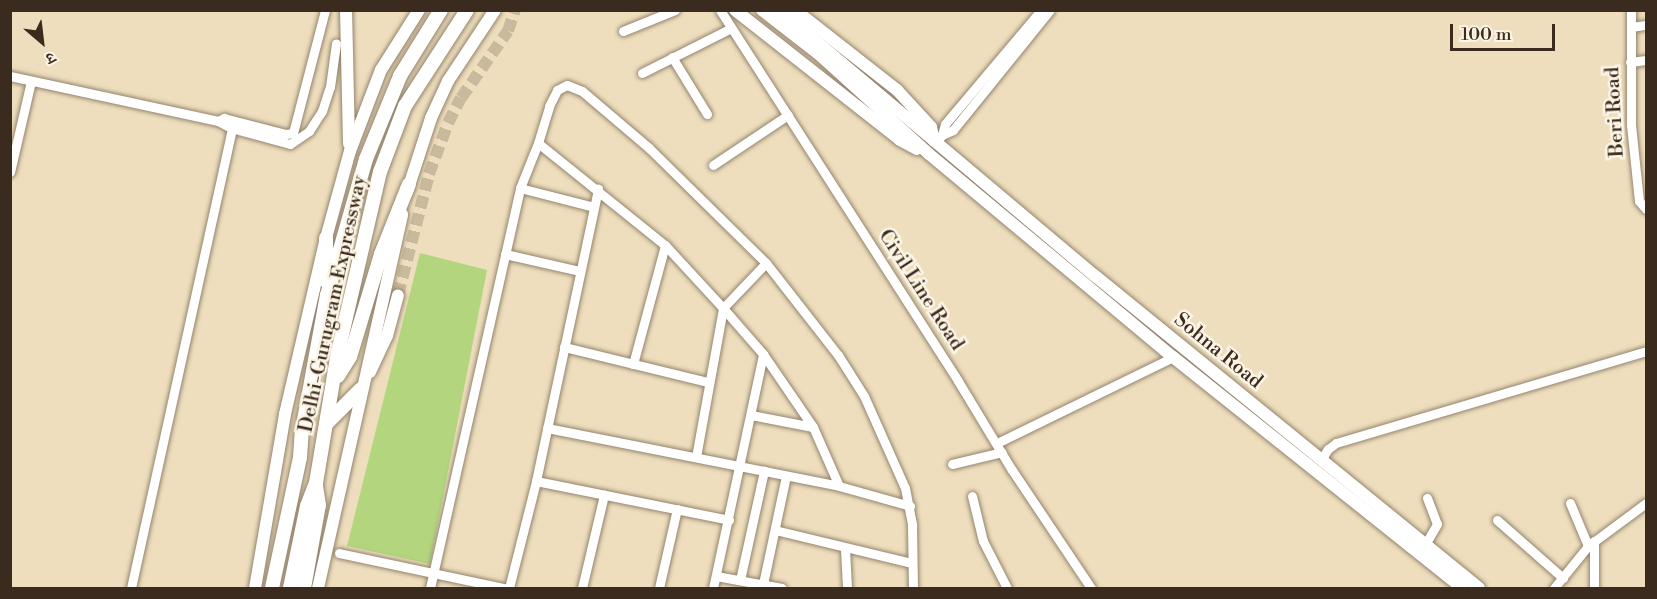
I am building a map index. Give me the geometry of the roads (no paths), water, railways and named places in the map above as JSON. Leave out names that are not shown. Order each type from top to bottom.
[{"type":"highway","name":"Delhi-Gurugram Expressway","points":[[272,588],[300,457],[302,431],[327,295],[366,159],[381,117],[400,76],[441,10]]},
{"type":"highway","name":"Delhi-Gurugram Expressway","points":[[290,588],[307,506],[316,483],[336,380],[338,352],[370,212],[387,153],[405,105],[467,10]]},
{"type":"highway","points":[[336,380],[350,357],[381,254],[409,184]]},
{"type":"highway","points":[[326,238],[327,295]]},
{"type":"highway","points":[[327,423],[361,389]]},
{"type":"highway","points":[[304,588],[319,505],[316,483]]},
{"type":"main road","points":[[346,10],[350,151]]},
{"type":"main road","points":[[255,588],[285,414],[326,238],[350,151],[381,70],[419,10]]},
{"type":"main road","points":[[318,588],[409,184],[431,118],[448,81],[495,10]]},
{"type":"main road","points":[[482,30],[505,10]]},
{"type":"main road","points":[[735,10],[900,140],[929,154]]},
{"type":"main road","points":[[762,10],[821,56],[929,154]]},
{"type":"main road","points":[[779,10],[936,136]]},
{"type":"main road","points":[[795,10],[897,90],[936,136]]},
{"type":"main road","name":"Sohna Road","points":[[936,136],[1321,460],[1479,588]]},
{"type":"main road","name":"Sohna Road","points":[[929,154],[1173,357],[1462,588]]},
{"type":"main road","points":[[361,389],[387,336],[398,295]]},
{"type":"street","points":[[232,124],[286,134],[293,133],[325,10]]},
{"type":"street","points":[[623,31],[675,10]]},
{"type":"street","name":"Civil Line Road","points":[[720,10],[1091,588]]},
{"type":"street","points":[[936,136],[1041,10]]},
{"type":"street","points":[[936,136],[953,130],[1050,10]]},
{"type":"street","name":"Beri Road","points":[[1631,10],[1630,62],[1634,154],[1640,201],[1647,209]]},
{"type":"street","points":[[1632,27],[1647,26]]},
{"type":"street","points":[[642,73],[731,28]]},
{"type":"street","points":[[315,50],[336,43],[347,35]]},
{"type":"street","points":[[10,76],[218,121],[224,118],[232,124],[290,144],[309,132],[322,111],[336,43]]},
{"type":"street","points":[[672,57],[707,114]]},
{"type":"street","points":[[1630,62],[1647,60]]},
{"type":"street","points":[[10,172],[31,81]]},
{"type":"street","points":[[430,588],[519,189],[554,95],[562,87],[572,86],[649,148],[766,263],[838,356],[864,396],[883,434],[910,506],[913,588]]},
{"type":"street","points":[[713,165],[788,115]]},
{"type":"street","points":[[131,588],[232,124]]},
{"type":"street","points":[[538,143],[665,245],[764,354],[813,427],[839,486]]},
{"type":"street","points":[[519,189],[594,207]]},
{"type":"street","points":[[509,588],[536,481],[598,189]]},
{"type":"street","points":[[633,364],[665,245]]},
{"type":"street","points":[[505,254],[579,271]]},
{"type":"street","points":[[696,457],[723,308],[766,263]]},
{"type":"street","points":[[564,347],[708,382]]},
{"type":"street","points":[[1321,460],[1328,449],[1336,443],[1647,351]]},
{"type":"street","points":[[713,588],[764,354]]},
{"type":"street","points":[[952,464],[1000,448],[1173,357]]},
{"type":"street","points":[[751,415],[813,427]]},
{"type":"street","points":[[547,428],[839,486],[910,506]]},
{"type":"street","points":[[740,580],[764,471]]},
{"type":"street","points":[[763,584],[786,476]]},
{"type":"street","points":[[536,481],[729,520]]},
{"type":"street","points":[[582,588],[604,495]]},
{"type":"street","points":[[972,496],[983,541],[1007,588]]},
{"type":"street","points":[[1426,543],[1437,524],[1427,498]]},
{"type":"street","points":[[1570,503],[1591,544],[1594,588]]},
{"type":"street","points":[[1554,588],[1591,544],[1647,504]]},
{"type":"street","points":[[659,588],[677,509]]},
{"type":"street","points":[[1497,520],[1563,578]]},
{"type":"street","points":[[775,530],[845,549],[911,563]]},
{"type":"street","points":[[845,549],[848,588]]},
{"type":"street","points":[[339,553],[503,588]]},
{"type":"street","points":[[716,576],[782,588]]},
{"type":"tunnel","points":[[398,295],[429,174],[448,123],[461,98],[508,31],[515,10]]}]
